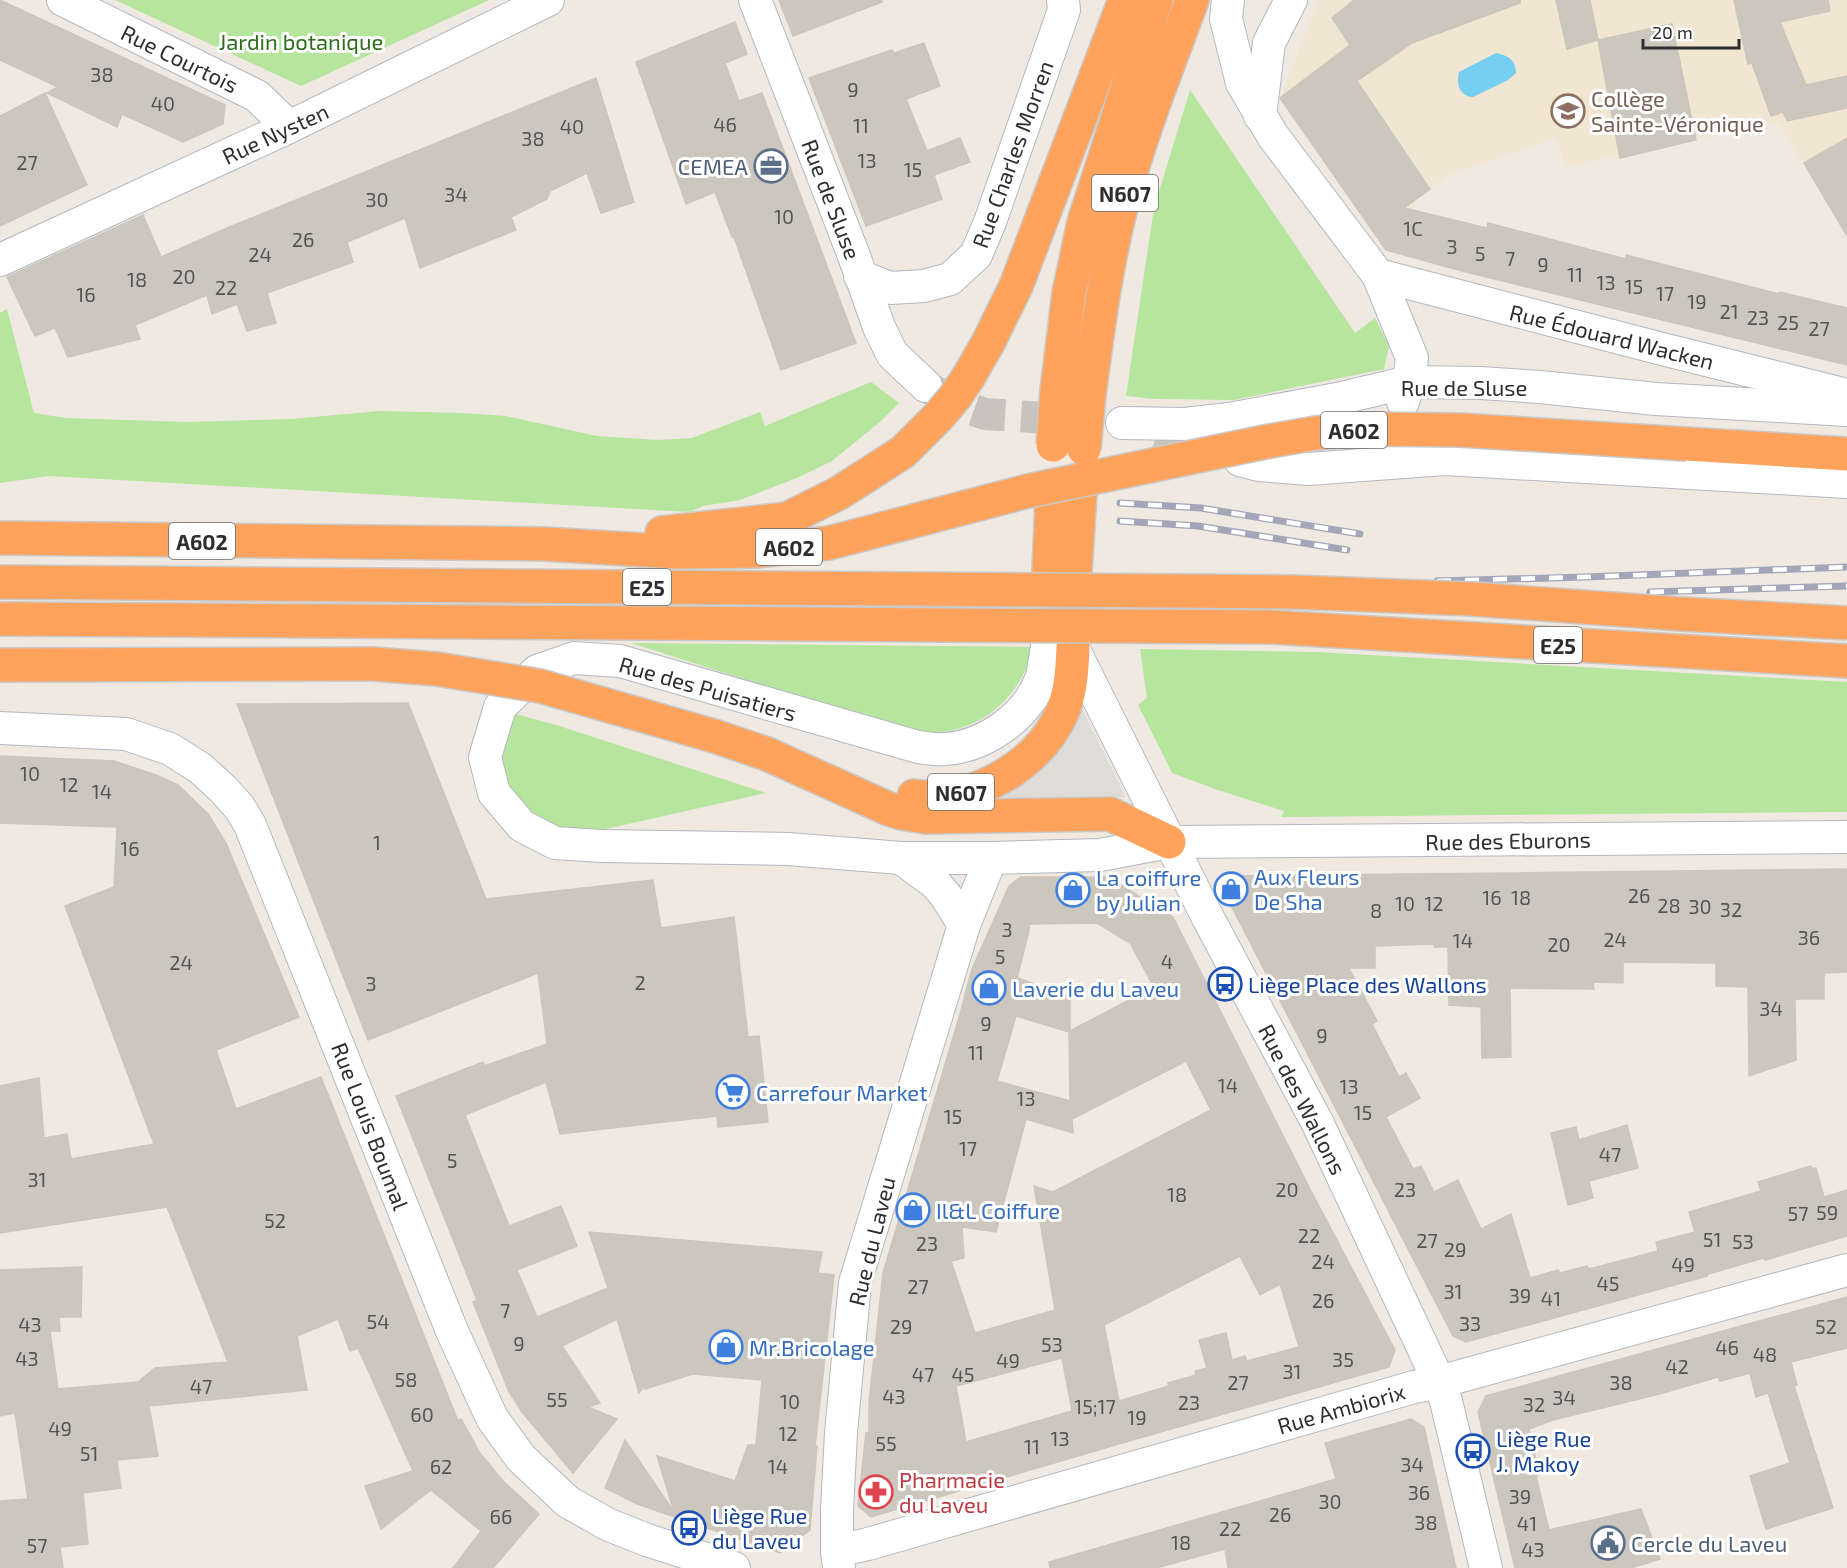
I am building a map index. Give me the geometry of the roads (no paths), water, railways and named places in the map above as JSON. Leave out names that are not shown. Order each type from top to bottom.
[{"type":"highway","name":"A602","points":[[544,544],[787,519],[839,493],[903,452],[955,398],[988,343],[1016,286],[1125,0]]},
{"type":"highway","name":"N607","points":[[1156,0],[1084,222],[1069,292],[1057,390],[1068,454],[1089,394],[1101,306],[1123,200],[1192,0]]},
{"type":"highway","name":"A602","points":[[0,538],[544,544],[677,552],[757,551],[829,543],[1053,495],[1270,441],[1316,433],[1366,429],[1459,430],[1847,454]]},
{"type":"highway","points":[[1053,495],[1062,570]]},
{"type":"highway","name":"E25","points":[[0,582],[1294,592],[1472,599],[1847,623]]},
{"type":"highway","name":"E25","points":[[0,619],[1269,627],[1847,661]]},
{"type":"highway","name":"N607","points":[[767,754],[902,794],[921,797],[940,796],[981,787],[1019,767],[1037,751],[1061,714],[1071,686],[1060,647]]},
{"type":"highway","points":[[0,665],[372,664],[437,669],[540,686],[714,736],[767,754],[901,813],[926,817],[1110,814],[1169,842]]},
{"type":"street","name":"Rue Courtois","points":[[63,0],[257,96],[289,127]]},
{"type":"street","name":"Rue Nysten","points":[[0,260],[289,127],[548,0]]},
{"type":"street","name":"Rue de Sluse","points":[[755,0],[850,244],[879,327],[892,354],[926,386]]},
{"type":"street","name":"Rue Charles Morren","points":[[860,276],[890,288],[924,286],[950,279],[976,255],[990,222],[1064,10],[1063,0]]},
{"type":"street","points":[[1228,0],[1226,19],[1242,84],[1273,136],[1378,275],[1412,358],[1406,393]]},
{"type":"street","points":[[1260,116],[1269,43],[1291,0]]},
{"type":"street","name":"Rue Édouard Wacken","points":[[1378,275],[1847,395]]},
{"type":"street","name":"Rue de Sluse","points":[[1157,434],[1122,423],[1185,424],[1229,419],[1337,399],[1481,383],[1656,399],[1847,410]]},
{"type":"street","points":[[1309,469],[1354,447]]},
{"type":"street","points":[[1240,460],[1259,465],[1309,469],[1443,459],[1847,482]]},
{"type":"street","name":"Rue des Wallons","points":[[1060,647],[1100,698],[1169,842],[1318,1124],[1439,1382],[1446,1401],[1486,1568]]},
{"type":"street","name":"Rue des Puisatiers","points":[[991,858],[901,858],[788,849],[601,846],[555,843],[522,826],[494,793],[485,757],[500,707],[537,671],[574,658],[620,661],[877,736],[918,747],[945,750],[962,747],[989,736],[1019,713],[1060,647]]},
{"type":"street","name":"Rue Louis Boumal","points":[[0,728],[126,734],[171,749],[200,768],[240,808],[250,825],[306,960],[452,1331],[492,1418],[521,1458],[568,1502],[609,1525],[647,1540],[734,1568]]},
{"type":"street","name":"Rue des Eburons","points":[[991,858],[1100,855],[1169,842],[1847,837]]},
{"type":"street","points":[[901,858],[934,883],[946,896],[964,925]]},
{"type":"street","name":"Rue du Laveu","points":[[838,1559],[841,1433],[855,1283],[964,925],[991,858]]},
{"type":"street","name":"Rue Ambiorix","points":[[838,1559],[868,1544],[1414,1387],[1847,1270]]},
{"type":"water","points":[[1496,53],[1511,59],[1516,73],[1508,80],[1473,97],[1464,94],[1458,85],[1459,72]]},
{"type":"tunnel","points":[[931,389],[954,403],[985,414],[1122,423]]},
{"type":"tunnel","points":[[1157,433],[1225,455]]},
{"type":"railway","points":[[1120,503],[1201,508],[1360,534]]},
{"type":"railway","points":[[1120,521],[1198,526],[1347,550]]},
{"type":"railway","points":[[1437,581],[1847,567]]},
{"type":"railway","points":[[1650,592],[1847,586]]},
{"type":"place","name":"Collège Sainte-Véronique","points":[[1568,111]]},
{"type":"place","name":"CEMEA","points":[[771,166]]},
{"type":"place","name":"Aux Fleurs De Sha","points":[[1231,889]]},
{"type":"place","name":"La coiffure by Julian","points":[[1073,890]]},
{"type":"place","name":"Liège Place des Wallons","points":[[1225,984]]},
{"type":"place","name":"Laverie du Laveu","points":[[989,988]]},
{"type":"place","name":"Carrefour Market","points":[[733,1092]]},
{"type":"place","name":"Il&L Coiffure","points":[[913,1210]]},
{"type":"place","name":"Mr.Bricolage","points":[[726,1347]]},
{"type":"place","name":"Liège Rue J. Makoy","points":[[1473,1451]]},
{"type":"place","name":"Pharmacie du Laveu","points":[[876,1492]]},
{"type":"place","name":"Liège Rue du Laveu","points":[[689,1528]]},
{"type":"place","name":"Cercle du Laveu","points":[[1608,1543]]},
{"type":"park label","name":"Jardin botanique","points":[[301,41]]}]
